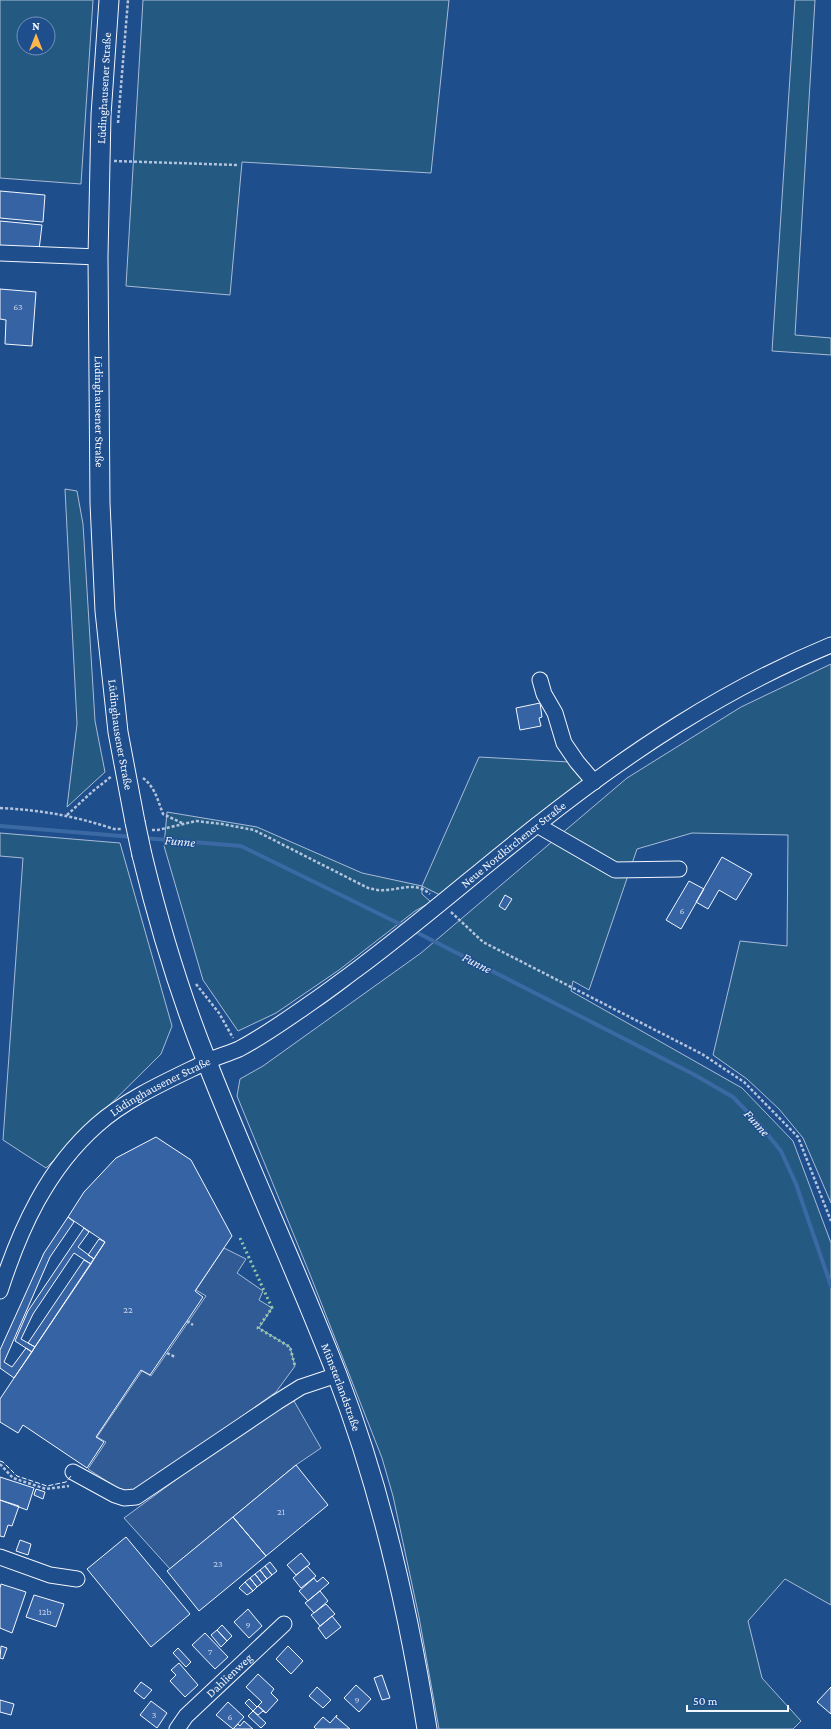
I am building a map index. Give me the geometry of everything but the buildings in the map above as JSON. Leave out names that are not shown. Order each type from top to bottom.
[{"type":"main road","name":"Lüdinghausener Straße","points":[[109,0],[101,115],[98,257],[100,503],[105,611],[118,732],[124,767],[138,827],[142,855],[156,912],[172,965],[206,1062]]},
{"type":"main road","name":"Münsterlandstraße","points":[[206,1062],[337,1375],[363,1447],[386,1524],[404,1606],[427,1729]]},
{"type":"street","points":[[0,253],[98,257]]},
{"type":"street","name":"Neue Nordkirchener Straße","points":[[206,1062],[239,1049],[314,1001],[396,940],[537,825],[622,760],[688,717],[751,681],[831,645]]},
{"type":"street","points":[[540,680],[544,694],[555,713],[564,743],[577,762],[594,782]]},
{"type":"street","points":[[537,825],[615,870],[679,869]]},
{"type":"street","name":"Lüdinghausener Straße","points":[[0,1291],[5,1255],[41,1193],[74,1148],[97,1125],[119,1109],[206,1062]]},
{"type":"street","points":[[73,1472],[124,1498],[136,1497],[301,1387],[337,1375]]},
{"type":"street","points":[[0,1557],[50,1575],[77,1580]]},
{"type":"street","name":"Dahlienweg","points":[[177,1729],[186,1716],[284,1624]]},
{"type":"path","points":[[118,130],[128,0]]},
{"type":"path","points":[[115,169],[115,161],[237,165]]},
{"type":"path","points":[[67,815],[93,790],[124,767]]},
{"type":"path","points":[[142,773],[143,778],[150,783],[154,790],[163,814],[182,823]]},
{"type":"path","points":[[0,808],[28,809],[67,815],[114,829],[138,827],[158,830],[182,823],[203,822],[254,830],[368,888],[384,890],[411,886],[427,891],[484,942],[702,1054],[744,1082],[798,1137],[831,1221]]},
{"type":"path","points":[[196,983],[219,1013],[239,1049]]},
{"type":"path","points":[[187,1322],[193,1325]]},
{"type":"path","points":[[167,1353],[175,1357]]},
{"type":"path","points":[[0,1464],[13,1478],[46,1489],[90,1482]]},
{"type":"shaded area","points":[[0,0],[93,0],[81,184],[0,178]]},
{"type":"shaded area","points":[[143,0],[449,0],[431,173],[242,162],[230,295],[126,286]]},
{"type":"shaded area","points":[[795,0],[815,0],[795,335],[831,338],[831,355],[772,351]]},
{"type":"shaded area","points":[[65,489],[77,491],[83,524],[95,721],[105,772],[67,807],[77,724]]},
{"type":"shaded area","points":[[831,664],[831,1203],[803,1138],[779,1109],[747,1079],[713,1055],[740,941],[787,946],[788,835],[692,833],[637,849],[589,990],[573,981],[571,991],[742,1088],[793,1141],[831,1243],[831,1605],[785,1579],[748,1621],[762,1678],[801,1721],[793,1729],[439,1729],[419,1617],[393,1496],[382,1458],[311,1277],[237,1096],[240,1079],[263,1066],[421,953],[627,778],[741,707]]},
{"type":"shaded area","points":[[479,757],[569,762],[585,780],[440,895],[422,886]]},
{"type":"shaded area","points":[[167,812],[257,827],[362,873],[422,886],[422,894],[431,902],[415,911],[339,970],[276,1013],[238,1031],[203,980],[164,846]]},
{"type":"shaded area","points":[[0,833],[120,843],[172,1026],[161,1054],[46,1168],[3,1140],[23,858],[0,856]]},
{"type":"shaded area","points":[[224,1248],[246,1259],[237,1273],[263,1291],[259,1300],[272,1308],[259,1328],[290,1347],[295,1366],[276,1392],[136,1492],[125,1493],[88,1469],[106,1442],[97,1437],[142,1371],[151,1376],[206,1296],[196,1290]]},
{"type":"shaded area","points":[[294,1401],[321,1448],[296,1465],[170,1569],[124,1518],[268,1412]]},
{"type":"waterway","name":"Funne","points":[[0,826],[133,837]]},
{"type":"waterway","name":"Funne","points":[[144,838],[241,846],[406,927]]},
{"type":"waterway","name":"Funne","points":[[412,930],[693,1074],[733,1097],[760,1125],[781,1151],[796,1184],[831,1286]]},
{"type":"hedge","points":[[240,1238],[272,1308],[258,1328],[290,1347],[295,1366]]},
{"type":"fence","points":[[0,1461],[3,1462],[17,1476],[47,1486],[66,1482],[71,1476]]}]
